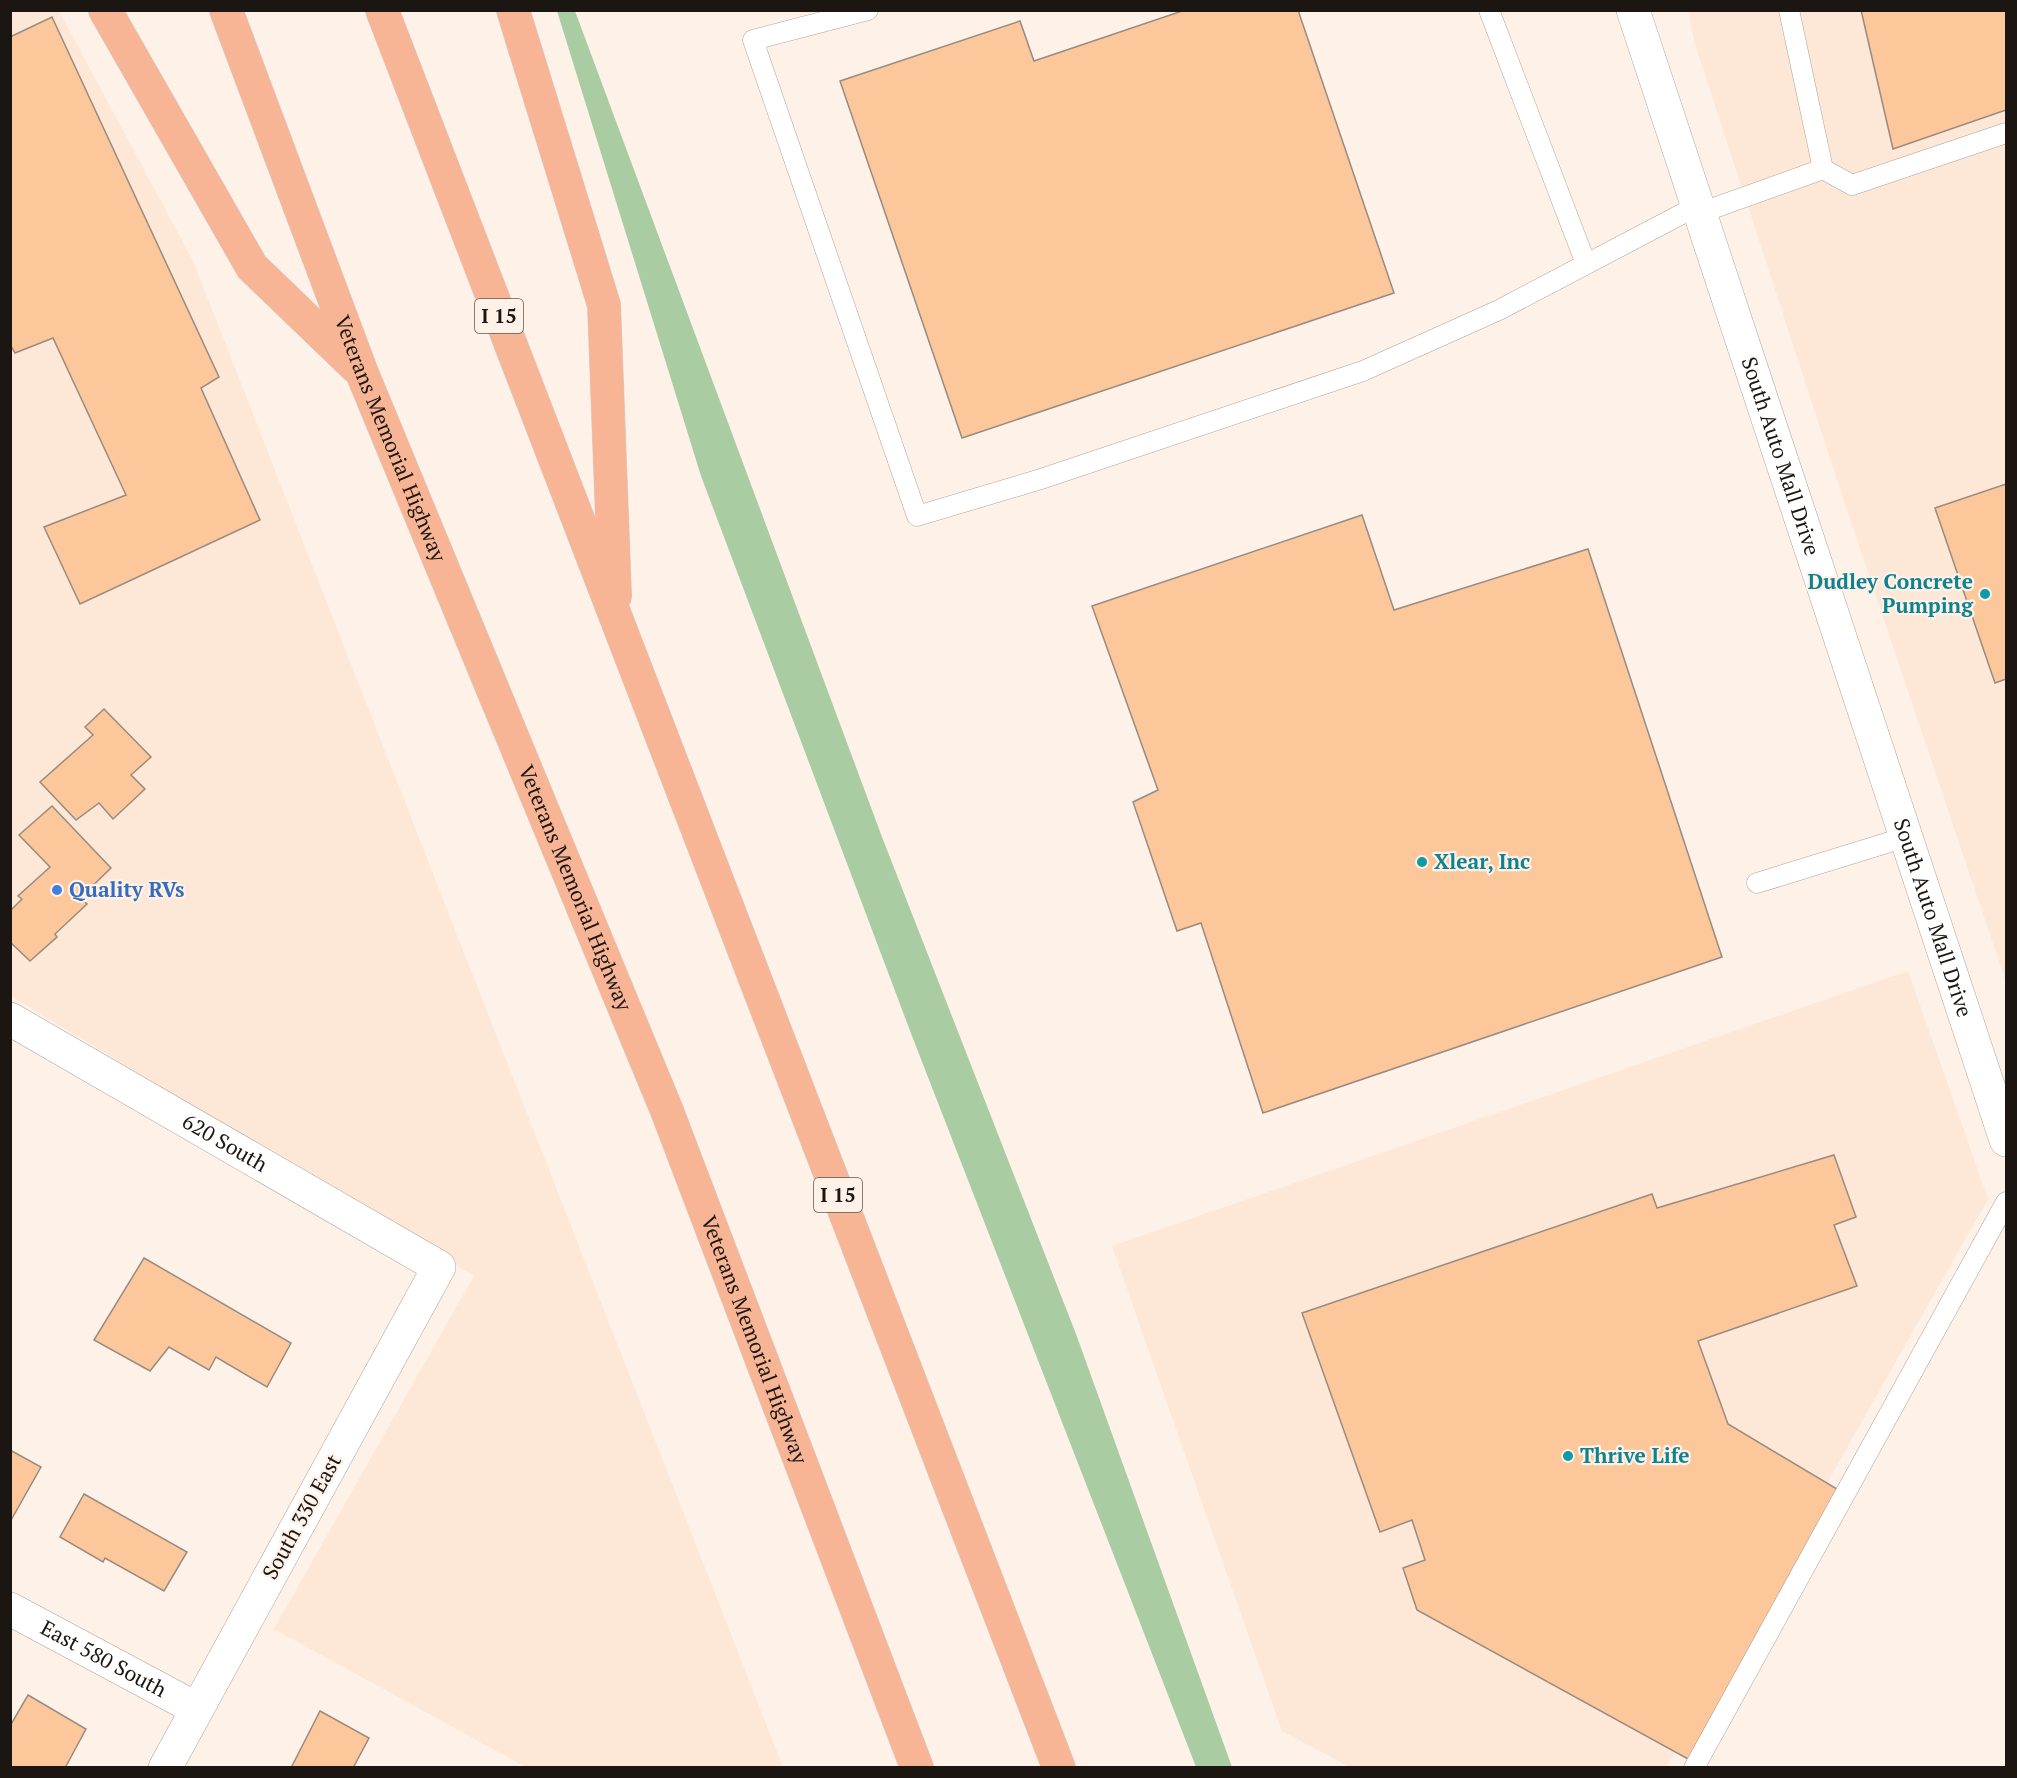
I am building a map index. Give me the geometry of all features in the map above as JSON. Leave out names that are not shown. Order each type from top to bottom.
[{"type":"highway","points":[[105,10],[252,267],[362,372]]},
{"type":"highway","name":"Veterans Memorial Highway","points":[[226,10],[362,372],[667,1111],[917,1767]]},
{"type":"highway","name":"I 15","points":[[382,10],[1059,1767]]},
{"type":"highway","points":[[513,10],[604,305],[616,622]]},
{"type":"street","name":"South Auto Mall Drive","points":[[1633,10],[2007,1140]]},
{"type":"street","name":"620 South","points":[[10,1020],[439,1267]]},
{"type":"street","name":"South 330 East","points":[[165,1767],[439,1267]]},
{"type":"street","name":"East 580 South","points":[[10,1609],[197,1709]]},
{"type":"lane","points":[[868,10],[753,40],[917,516],[1052,475],[1364,371],[1499,310],[1698,209],[1823,169],[1852,185],[2007,134]]},
{"type":"lane","points":[[1489,10],[1586,264]]},
{"type":"lane","points":[[1789,10],[1823,169]]},
{"type":"lane","points":[[1756,883],[1906,837]]},
{"type":"lane","points":[[1694,1767],[2007,1202]]},
{"type":"shaded area","points":[[10,11],[59,11],[193,261],[783,1767],[526,1767],[274,1629],[474,1276],[11,996]]},
{"type":"shaded area","points":[[1688,11],[2006,11],[2006,982],[1842,495],[1695,44]]},
{"type":"shaded area","points":[[1908,971],[1988,1199],[1666,1767],[1350,1767],[1282,1731],[1112,1246]]},
{"type":"green space","points":[[557,11],[575,11],[882,837],[1076,1334],[1232,1767],[1196,1767],[912,1036],[701,476]]},
{"type":"building","points":[[1185,10],[1298,10],[1394,293],[962,438],[840,81],[1020,21],[1034,61]]},
{"type":"building","points":[[1861,10],[2006,10],[2006,110],[1893,149]]},
{"type":"building","points":[[52,17],[219,377],[201,388],[260,520],[80,604],[44,527],[126,495],[53,338],[15,353],[10,344],[10,37]]},
{"type":"building","name":"Dudley Concrete Pumping","points":[[2006,484],[2006,679],[1995,683],[1935,508]]},
{"type":"building","name":"Xlear, Inc","points":[[1362,515],[1394,610],[1588,549],[1722,957],[1263,1113],[1201,923],[1177,931],[1133,802],[1158,790],[1092,606]]},
{"type":"building","points":[[104,709],[151,757],[131,775],[145,789],[113,819],[99,803],[76,820],[40,782],[93,735],[85,727]]},
{"type":"building","points":[[52,806],[111,868],[80,898],[87,904],[55,934],[57,937],[30,961],[10,942],[10,911],[22,899],[18,896],[50,867],[19,835]]},
{"type":"building","name":"Thrive Life","points":[[1834,1155],[1856,1217],[1834,1225],[1857,1286],[1698,1341],[1728,1424],[1837,1489],[1688,1759],[1417,1610],[1403,1568],[1425,1560],[1412,1520],[1380,1532],[1302,1313],[1652,1194],[1657,1208]]},
{"type":"building","points":[[144,1258],[291,1343],[267,1387],[216,1357],[209,1370],[169,1347],[150,1371],[94,1340]]},
{"type":"building","points":[[10,1450],[41,1467],[10,1522]]},
{"type":"building","points":[[84,1494],[187,1552],[164,1591],[105,1558],[103,1562],[60,1537]]},
{"type":"building","points":[[28,1695],[86,1729],[65,1768],[10,1768],[10,1726]]},
{"type":"building","points":[[320,1711],[369,1738],[353,1768],[291,1768]]},
{"type":"place","name":"Dudley Concrete Pumping","points":[[1985,594]]},
{"type":"place","name":"Xlear, Inc","points":[[1422,862]]},
{"type":"place","name":"Quality RVs","points":[[57,890]]},
{"type":"place","name":"Thrive Life","points":[[1568,1456]]}]
